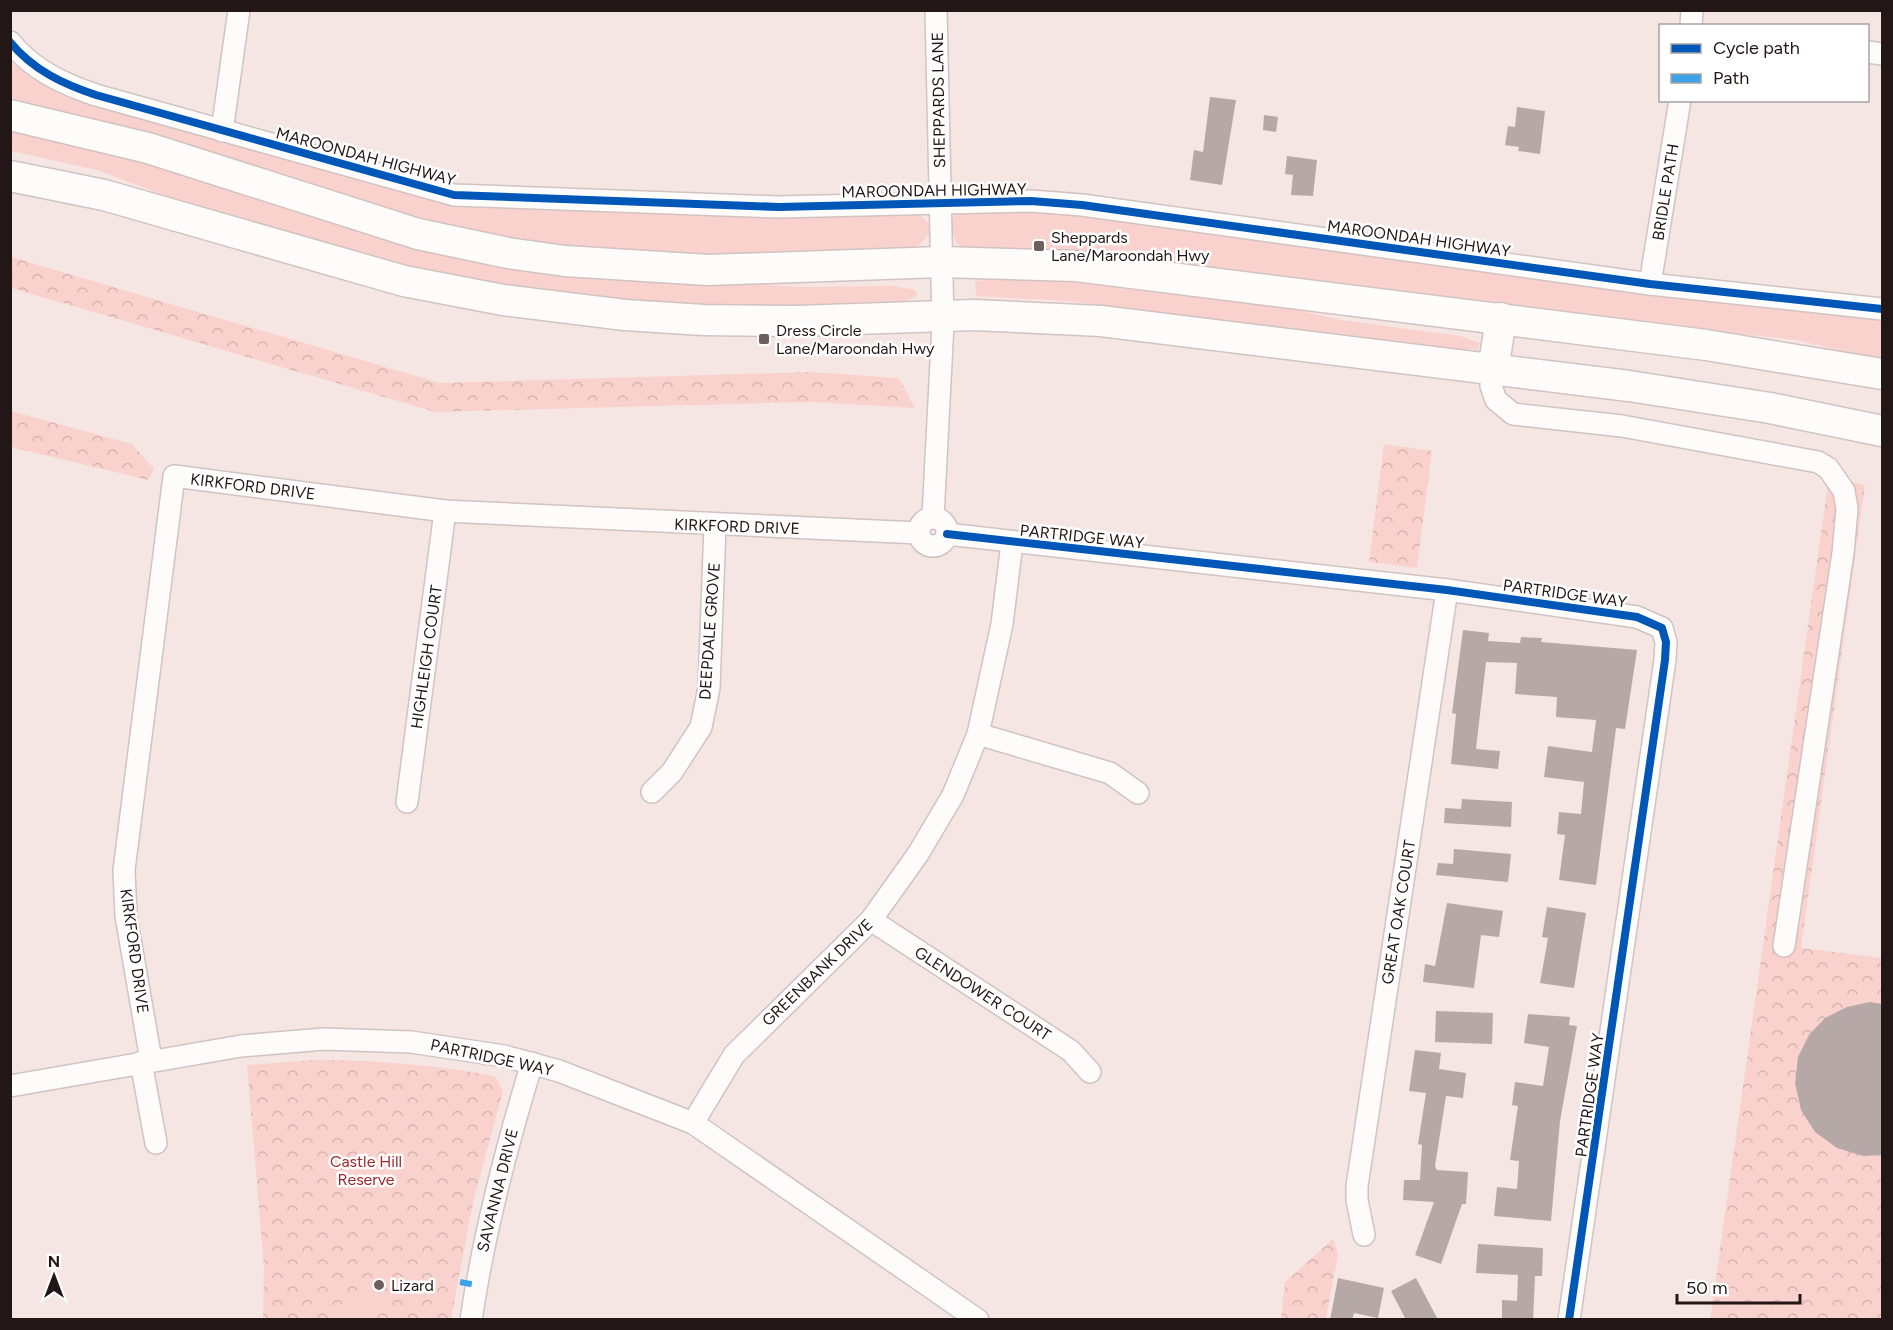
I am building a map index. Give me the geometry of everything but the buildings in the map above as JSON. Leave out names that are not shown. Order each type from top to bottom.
[{"type":"highway","points":[[10,115],[148,148],[418,234],[508,253],[565,261],[699,269],[942,262],[1076,266],[1501,318],[1784,356],[1882,374]]},
{"type":"highway","points":[[10,176],[104,195],[404,281],[503,300],[625,315],[703,320],[797,321],[943,315],[1101,321],[1196,330],[1493,371],[1629,386],[1770,408],[1882,431]]},
{"type":"highway","points":[[1493,371],[1501,318]]},
{"type":"street","points":[[222,131],[239,10]]},
{"type":"street","name":"SHEPPARDS LANE","points":[[926,525],[943,315],[936,10]]},
{"type":"street","name":"MAROONDAH HIGHWAY","points":[[10,42],[26,59],[71,87],[454,195],[779,207],[1031,201],[1082,205],[1650,284],[1882,309]]},
{"type":"street","name":"BRIDLE PATH","points":[[1650,284],[1680,102]]},
{"type":"street","points":[[1493,371],[1491,386],[1496,400],[1513,414],[1622,426],[1790,455],[1818,462],[1828,468],[1838,479],[1844,491],[1847,510],[1843,553],[1784,946]]},
{"type":"street","name":"KIRKFORD DRIVE","points":[[146,1061],[126,916],[124,870],[174,476],[446,511],[715,526],[926,525]]},
{"type":"street","name":"HIGHLEIGH COURT","points":[[407,802],[446,511]]},
{"type":"street","name":"PARTRIDGE WAY","points":[[926,525],[922,541],[934,546],[942,542],[947,534],[1447,590],[1637,617],[1662,628],[1666,642],[1569,1320]]},
{"type":"street","name":"DEEPDALE GROVE","points":[[652,792],[672,772],[700,727],[709,688],[715,526]]},
{"type":"street","name":"GREENBANK DRIVE","points":[[693,1123],[734,1055],[871,920],[918,854],[953,795],[978,734],[1002,624],[1012,543]]},
{"type":"street","name":"GREAT OAK COURT","points":[[1364,1235],[1357,1200],[1358,1186],[1447,590]]},
{"type":"street","points":[[978,734],[1110,773],[1138,793]]},
{"type":"street","name":"GLENDOWER COURT","points":[[871,920],[1071,1051],[1090,1071]]},
{"type":"street","name":"PARTRIDGE WAY","points":[[10,1086],[241,1046],[324,1039],[365,1039],[449,1046],[532,1063],[570,1075],[693,1123],[978,1320]]},
{"type":"street","points":[[146,1061],[156,1143]]},
{"type":"street","name":"SAVANNA DRIVE","points":[[471,1320],[490,1214],[507,1143],[532,1063]]},
{"type":"green space","points":[[10,62],[55,89],[99,108],[465,206],[909,212],[921,216],[929,224],[929,234],[920,244],[907,250],[726,257],[562,248],[465,231],[129,128],[19,101],[11,97]]},
{"type":"green space","points":[[10,128],[110,150],[325,219],[734,283],[797,287],[895,286],[915,290],[918,295],[906,301],[876,307],[708,312],[484,287],[231,221],[97,170],[11,151]]},
{"type":"green space","points":[[1050,209],[1882,317],[1882,360],[1796,340],[968,250],[957,244],[950,227],[952,218],[964,210]]},
{"type":"green space","points":[[11,257],[440,383],[810,372],[899,378],[915,408],[809,402],[436,412],[11,288]]},
{"type":"green space","points":[[1022,278],[1067,279],[1278,306],[1341,320],[1460,336],[1480,343],[1478,349],[1457,350],[1069,301],[976,296],[975,281]]},
{"type":"green space","points":[[11,411],[132,444],[154,469],[148,480],[11,447]]},
{"type":"green space","points":[[1384,444],[1432,451],[1417,568],[1369,562]]},
{"type":"green space","points":[[1829,477],[1865,485],[1801,948],[1882,958],[1882,1319],[1710,1320]]},
{"type":"green space","name":"Castle Hill Reserve","points":[[315,1060],[405,1064],[473,1072],[495,1076],[503,1091],[474,1198],[451,1319],[263,1319],[264,1268],[247,1065]]},
{"type":"green space","points":[[1333,1239],[1338,1254],[1326,1319],[1281,1319],[1285,1282]]},
{"type":"green space","points":[[359,1288],[361,1291],[371,1292],[382,1304],[366,1319],[347,1319],[339,1306],[348,1301]]},
{"type":"marked path","points":[[460,1282],[476,1285]]},
{"type":"cycle path","points":[[10,42],[28,61],[49,75],[96,95],[454,195],[779,207],[1031,201],[1082,205],[1650,284],[1882,309]]},
{"type":"cycle path","points":[[947,534],[1447,590],[1637,617],[1662,628],[1666,642],[1665,660],[1569,1320]]},
{"type":"place","name":"Sheppards Lane/Maroondah Hwy","points":[[1039,246]]},
{"type":"place","name":"Dress Circle Lane/Maroondah Hwy","points":[[764,339]]},
{"type":"place","name":"Lizard","points":[[379,1285]]}]
